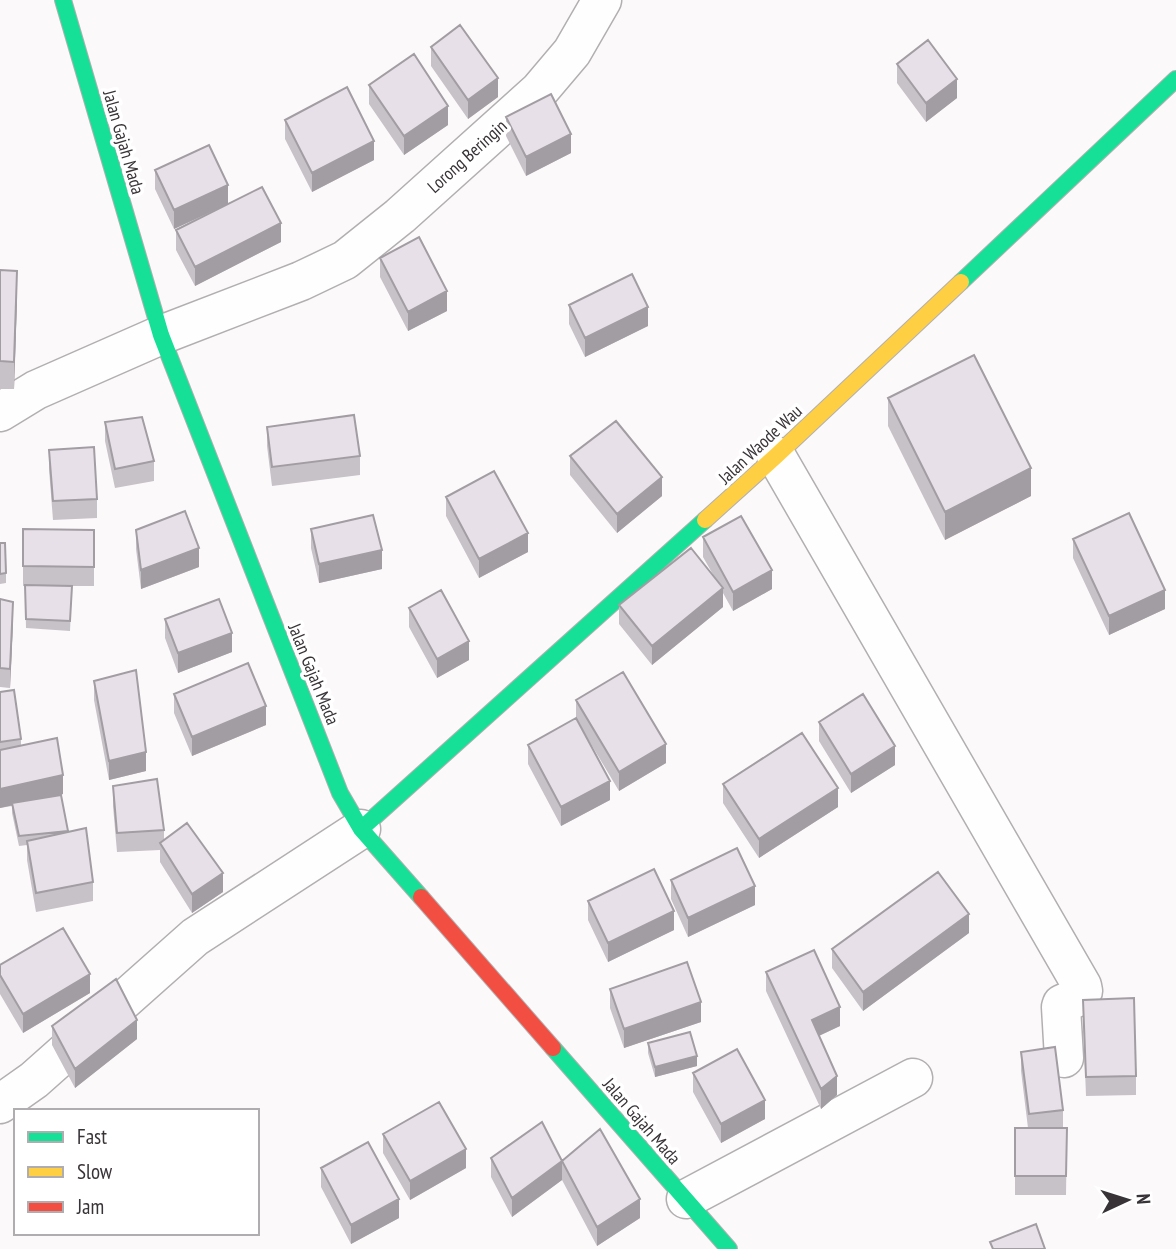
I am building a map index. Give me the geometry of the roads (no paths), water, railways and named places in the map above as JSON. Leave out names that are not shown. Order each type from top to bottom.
[{"type":"main road","name":"Jalan Gajah Mada","points":[[63,0],[161,335],[340,793],[361,828],[729,1249]]},
{"type":"main road","name":"Jalan Waode Wau","points":[[361,828],[776,456],[1176,79]]},
{"type":"street","name":"Lorong Beringin","points":[[0,412],[36,390],[161,335],[301,281],[345,260],[400,216],[540,90],[572,52],[602,0]]},
{"type":"street","points":[[776,456],[1082,986],[1080,996],[1061,1007],[1065,1058]]},
{"type":"street","points":[[0,1104],[34,1080],[195,937],[361,828]]},
{"type":"street","points":[[686,1199],[913,1078]]}]
